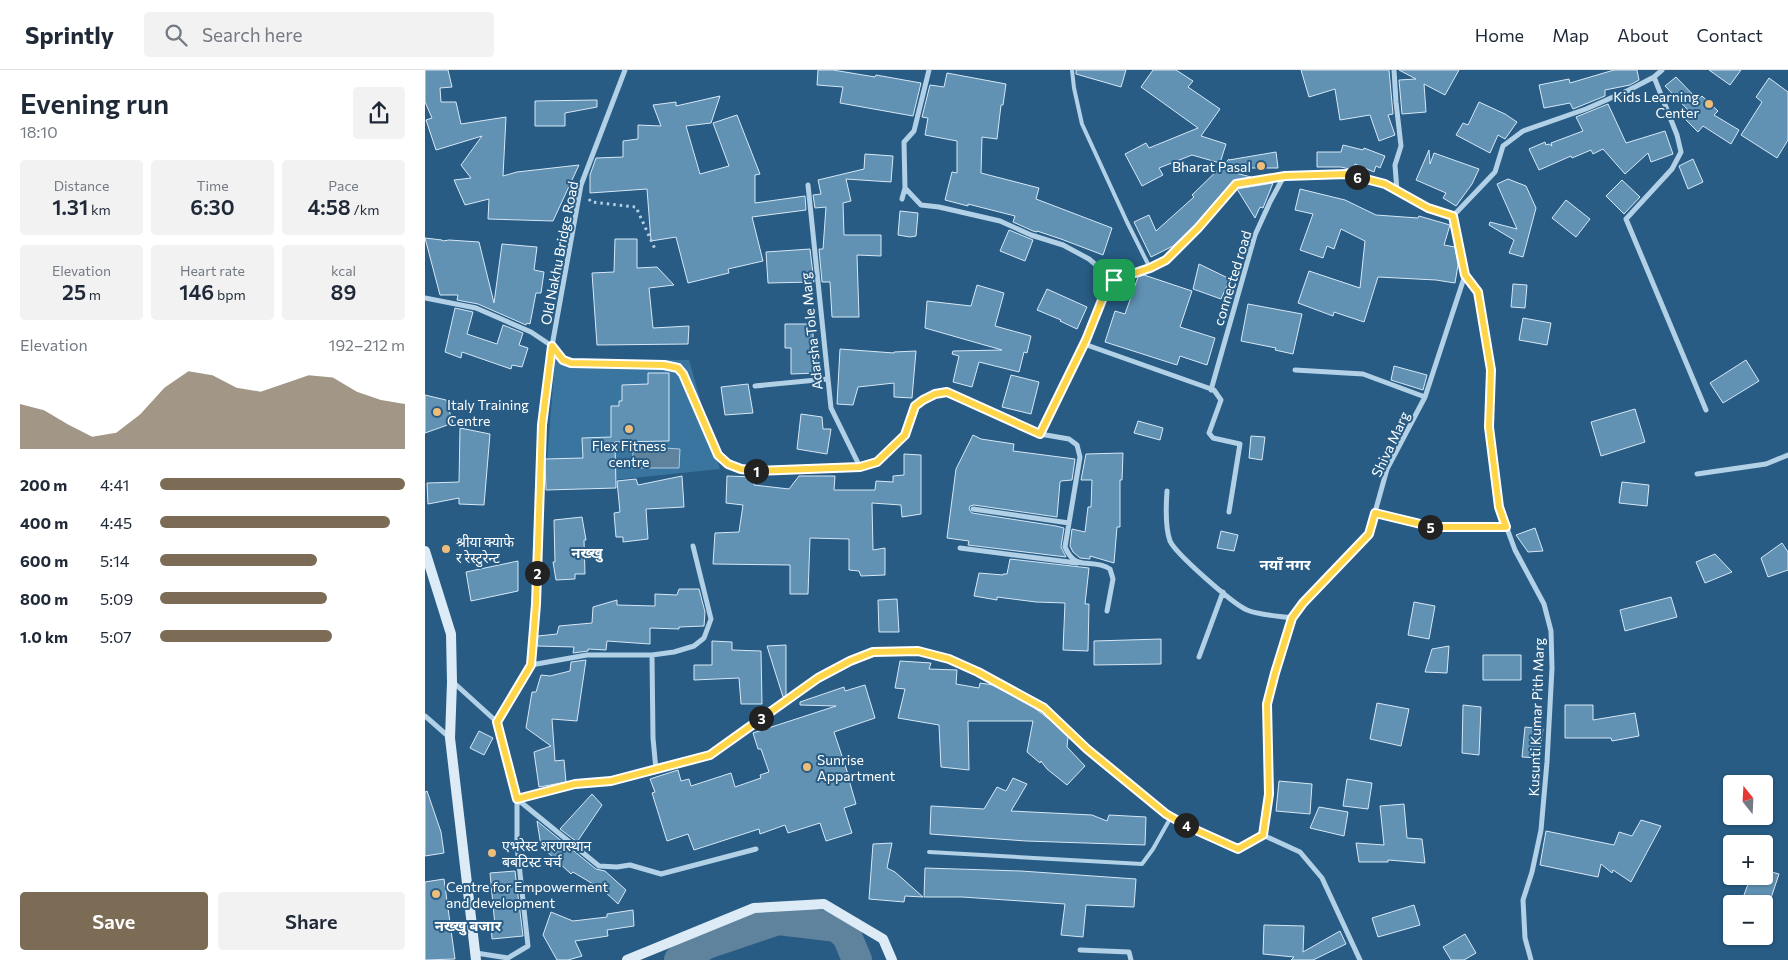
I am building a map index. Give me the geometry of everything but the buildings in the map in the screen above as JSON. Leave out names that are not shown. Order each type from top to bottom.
[{"type":"main road","points":[[425,551],[451,634],[450,738],[476,956],[486,960]]},
{"type":"main road","points":[[627,960],[754,908],[824,904],[883,938],[892,960]]},
{"type":"street","name":"Old Nakhu Bridge Road","points":[[497,722],[531,665],[536,604],[542,425],[552,346],[581,185],[625,70]]},
{"type":"street","points":[[902,199],[905,188],[904,142],[914,130],[929,70]]},
{"type":"street","points":[[1394,70],[1401,146],[1395,165],[1397,191]]},
{"type":"street","points":[[1040,434],[1084,344],[1104,295],[1114,280],[1150,268],[1166,260],[1198,228],[1236,184],[1285,176],[1347,174],[1385,184],[1428,208],[1453,216],[1495,172],[1503,146],[1523,131],[1586,109],[1654,77],[1662,70]]},
{"type":"street","points":[[1654,77],[1677,135],[1681,152],[1672,169],[1626,219],[1706,410]]},
{"type":"street","name":"connected road","points":[[1211,390],[1255,235],[1270,202],[1285,176]]},
{"type":"street","name":"Adarsha Tole Marg","points":[[808,186],[831,408],[860,467]]},
{"type":"street","points":[[905,188],[921,204],[999,221],[1031,235],[1063,245],[1089,259],[1114,280]]},
{"type":"street","name":"Kusunti Kumar Pith Marg","points":[[1453,216],[1465,275],[1478,292],[1491,370],[1489,427],[1499,507],[1515,550],[1543,604],[1551,631],[1548,752],[1540,834],[1532,872],[1523,900],[1525,938],[1531,960]]},
{"type":"street","name":"Shiva Marg","points":[[1263,835],[1269,794],[1267,704],[1292,618],[1303,603],[1369,534],[1387,469],[1425,397],[1465,275]]},
{"type":"street","points":[[425,298],[433,298],[476,308],[531,332],[552,346],[563,360],[571,363],[664,365],[678,368],[683,374],[718,455],[728,464],[741,469],[758,471],[860,467],[877,462],[905,435],[915,406],[935,394],[947,392],[1040,434],[1069,440],[1077,445],[1080,458],[1065,547],[1069,555],[1078,563]]},
{"type":"street","points":[[1084,344],[1211,390],[1219,396],[1221,400],[1209,433],[1210,436],[1240,444],[1229,512]]},
{"type":"street","points":[[1295,370],[1363,374],[1425,397]]},
{"type":"street","points":[[755,386],[827,379]]},
{"type":"street","points":[[1697,474],[1766,464],[1788,455]]},
{"type":"street","points":[[1167,491],[1166,515],[1170,541],[1182,558],[1247,611],[1292,618]]},
{"type":"street","points":[[973,509],[1069,523]]},
{"type":"street","points":[[1375,513],[1433,527],[1506,527]]},
{"type":"street","points":[[531,665],[587,655],[653,655],[694,646],[704,638],[711,619],[693,546]]},
{"type":"street","points":[[960,548],[1078,563],[1102,564],[1110,569],[1113,579],[1107,611]]},
{"type":"street","points":[[1199,657],[1223,592]]},
{"type":"street","points":[[517,799],[575,784],[611,781],[710,755],[818,678],[850,661],[873,652],[918,651],[949,659],[978,672],[1044,708],[1087,749],[1171,817],[1238,849],[1263,835],[1300,852],[1322,878],[1360,960]]},
{"type":"street","points":[[653,655],[653,738],[656,770]]},
{"type":"street","points":[[452,682],[497,722],[517,799],[517,846],[528,946],[508,958],[476,956]]},
{"type":"street","points":[[425,716],[450,738]]},
{"type":"street","points":[[517,799],[599,866],[617,867],[630,865],[661,874],[756,849]]},
{"type":"street","points":[[1080,950],[1129,952],[1131,960]]},
{"type":"lane","points":[[1072,70],[1082,124],[1150,268]]},
{"type":"lane","points":[[929,852],[1142,864],[1171,817]]},
{"type":"path","points":[[581,185],[591,202],[636,207],[655,248]]},
{"type":"shaded area","name":"Flex Fitness centre","points":[[555,359],[689,360],[720,469],[545,487]]},
{"type":"shaded area","points":[[634,446],[680,449],[679,468],[631,468]]},
{"type":"waterway","points":[[679,960],[707,944],[778,920],[837,927],[847,936],[857,960]]},
{"type":"place","name":"Kids Learning Center","points":[[1709,104]]},
{"type":"place","name":"Bharat Pasal","points":[[1261,166]]},
{"type":"place","name":"Italy Training Centre","points":[[437,412]]},
{"type":"place","name":"Flex Fitness centre","points":[[629,429]]},
{"type":"place","name":"श्रीया क्याफे र रेस्टुरेन्ट","points":[[446,549]]},
{"type":"place","name":"Sunrise Appartment","points":[[807,767]]},
{"type":"place","name":"एभरेस्ट शरणस्थान बबटिस्ट चर्च","points":[[492,853]]},
{"type":"place","name":"Centre for Empowerment and development","points":[[436,894]]},
{"type":"district","name":"नख्खु","points":[[587,552]]},
{"type":"district","name":"नयाँ नगर","points":[[1285,564]]},
{"type":"district","name":"नख्खु बजार","points":[[468,925]]},
{"type":"route","points":[[1347,174],[1385,184],[1428,208],[1453,216],[1465,275],[1478,292],[1491,370],[1489,427],[1499,507],[1506,527],[1433,527],[1375,513],[1369,534],[1303,603],[1292,618],[1267,704],[1269,794],[1263,835],[1238,849],[1189,827],[1166,814],[1087,749],[1044,708],[978,672],[949,659],[918,651],[873,652],[850,661],[818,678],[710,755],[611,781],[575,784],[517,799],[497,722],[531,665],[536,604],[542,425],[552,346],[563,360],[571,363],[664,365],[678,368],[683,374],[718,455],[728,464],[741,469],[758,471],[844,466],[860,467],[877,462],[905,435],[915,406],[935,394],[947,392],[1040,434],[1086,340],[1104,295],[1114,280],[1150,268],[1166,260],[1198,228],[1236,184],[1285,176],[1347,174]]}]
